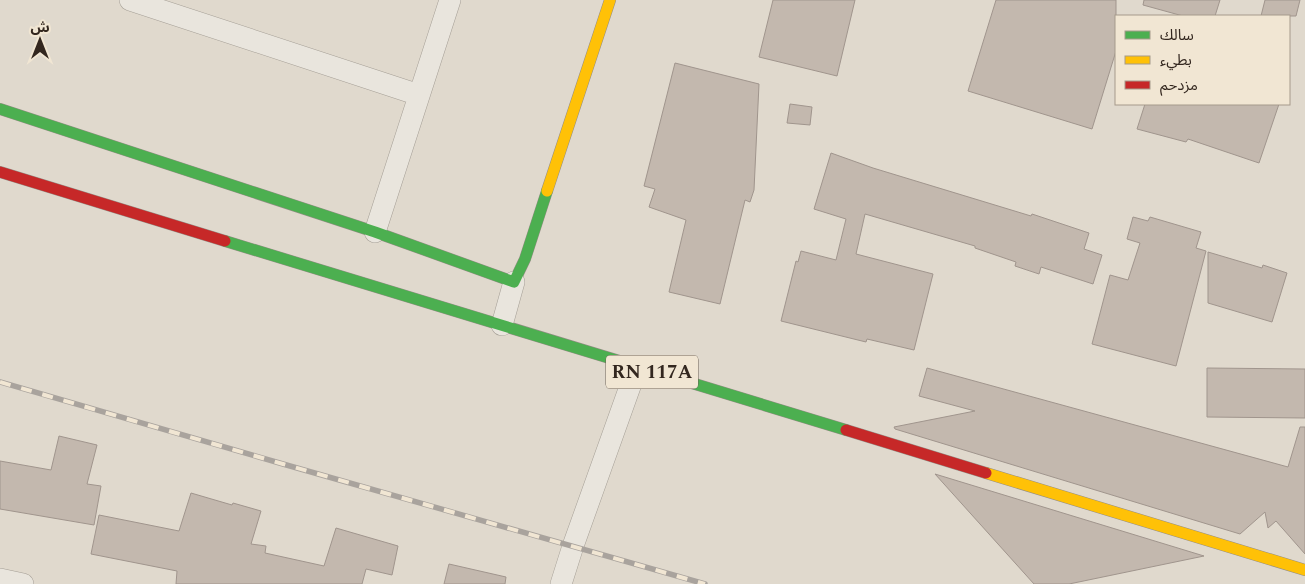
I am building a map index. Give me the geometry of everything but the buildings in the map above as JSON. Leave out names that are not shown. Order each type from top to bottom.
[{"type":"main road","points":[[0,109],[375,232],[514,282],[525,259],[610,0]]},
{"type":"main road","name":"RN 117A","points":[[0,172],[1305,570]]},
{"type":"street","points":[[130,0],[419,95]]},
{"type":"street","points":[[375,232],[450,0]]},
{"type":"street","points":[[502,325],[514,282]]},
{"type":"street","points":[[561,584],[572,546],[637,367]]},
{"type":"street","points":[[0,578],[23,584]]},
{"type":"railway","points":[[0,382],[705,584]]},
{"type":"traffic: fast","points":[[0,109],[375,232],[514,282],[525,259],[547,191]]},
{"type":"traffic: fast","points":[[225,241],[846,430]]},
{"type":"traffic: slow","points":[[547,191],[610,0]]},
{"type":"traffic: slow","points":[[986,473],[1305,570]]},
{"type":"traffic: jam","points":[[0,172],[225,241]]},
{"type":"traffic: jam","points":[[846,430],[986,473]]}]
